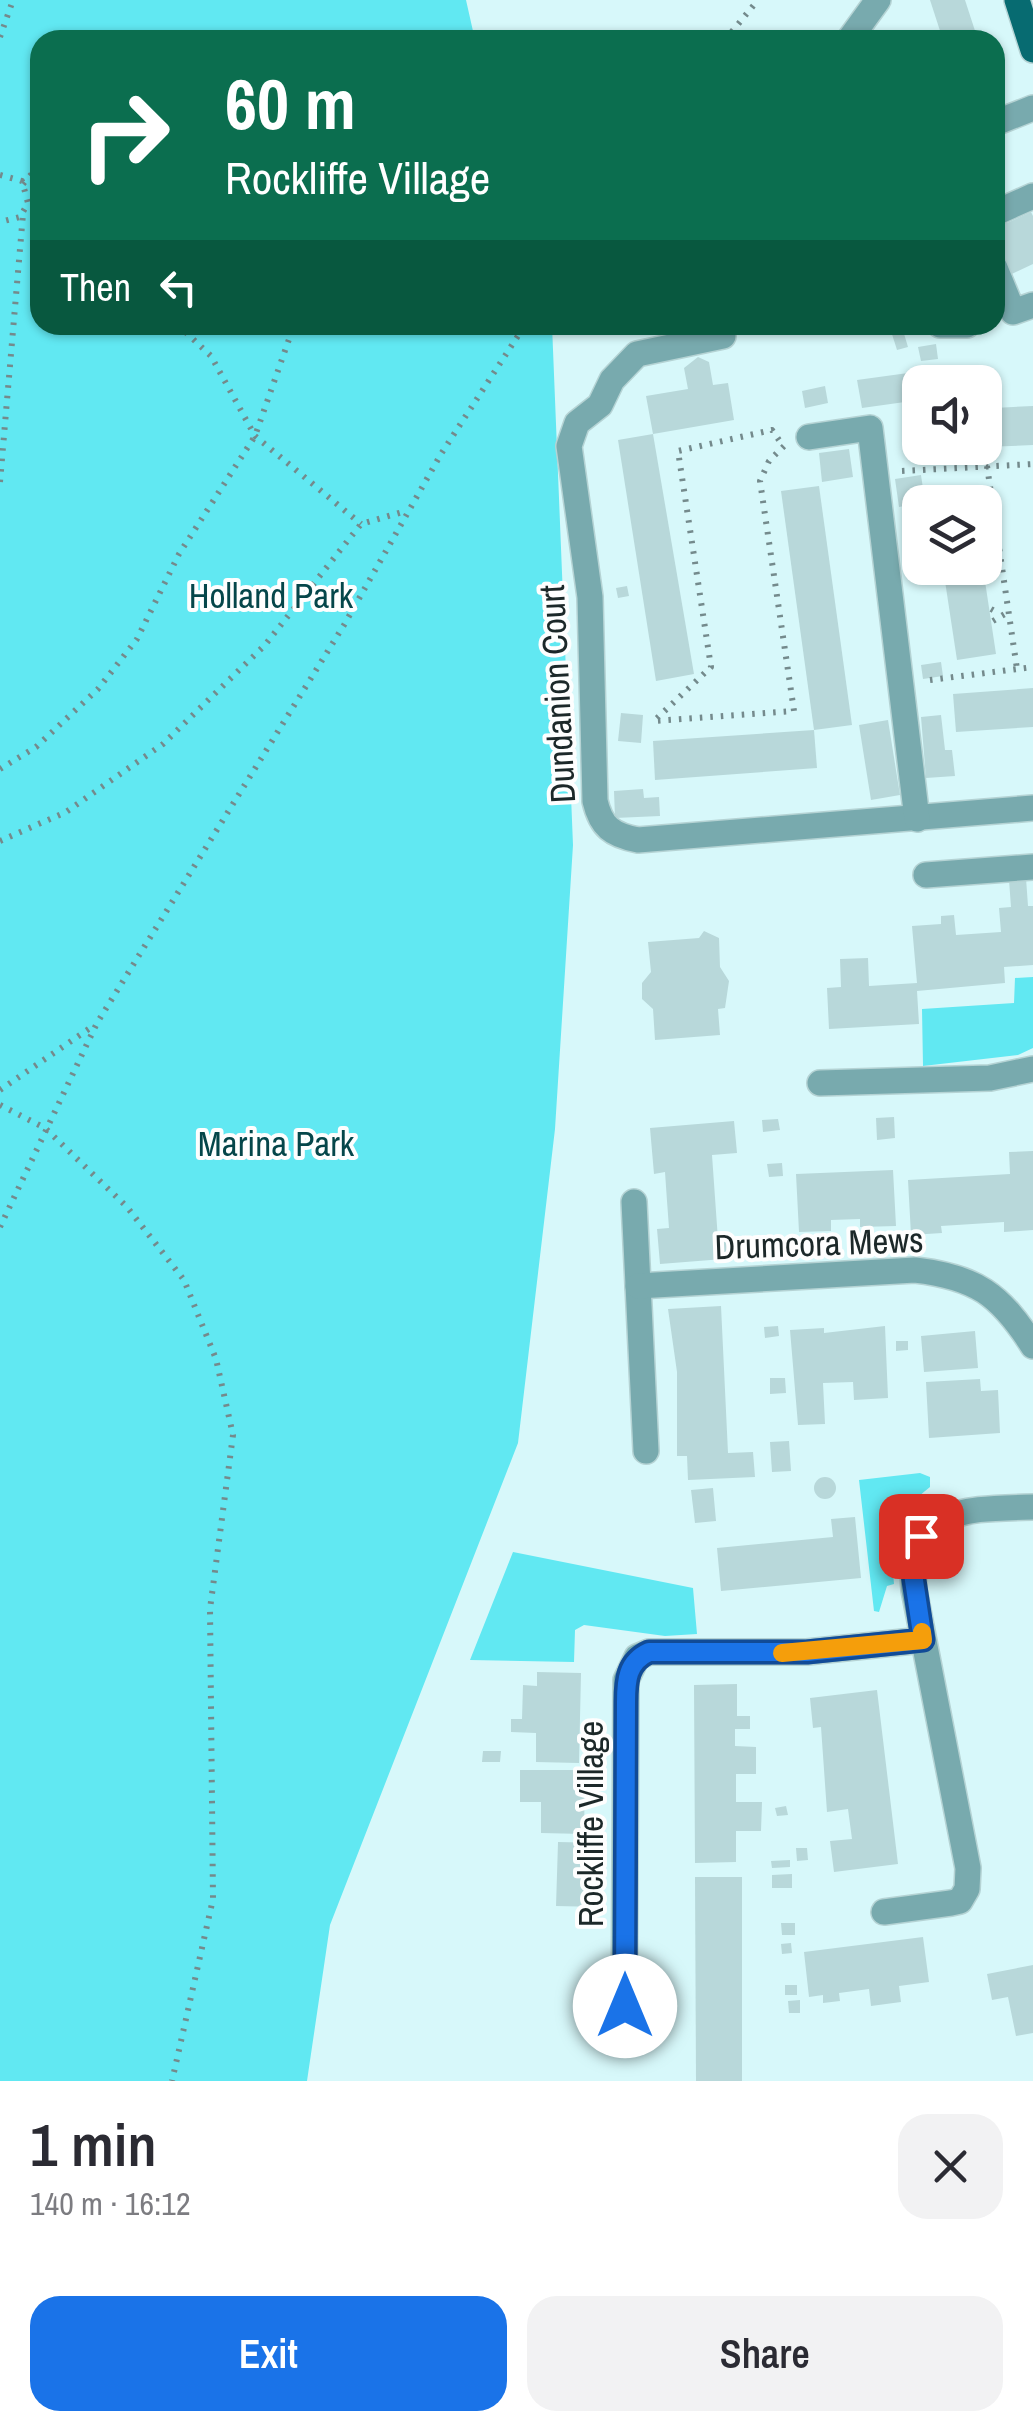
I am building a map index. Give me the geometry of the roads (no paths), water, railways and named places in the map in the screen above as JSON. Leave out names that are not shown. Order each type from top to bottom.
[{"type":"main road","points":[[1017,0],[1033,50]]},
{"type":"street","points":[[857,30],[878,0]]},
{"type":"street","points":[[1005,119],[1033,108]]},
{"type":"street","points":[[1005,208],[1033,196]]},
{"type":"street","name":"Dundanion Court","points":[[722,336],[637,354],[612,380],[600,405],[572,431],[570,446],[595,667],[595,801],[600,821],[611,832],[638,840],[1033,808]]},
{"type":"street","points":[[809,436],[870,428],[917,819]]},
{"type":"street","points":[[926,875],[1033,867]]},
{"type":"street","points":[[820,1084],[990,1078],[1033,1069]]},
{"type":"street","points":[[634,1202],[646,1451]]},
{"type":"street","name":"Drumcora Mews","points":[[638,1286],[915,1270],[938,1272],[962,1278],[997,1297],[1033,1346]]},
{"type":"street","points":[[884,1912],[951,1904],[960,1901],[966,1889],[968,1868],[912,1567],[921,1536],[953,1514],[1033,1506]]},
{"type":"street","name":"Rockliffe Village","points":[[624,2042],[626,1680],[638,1657],[649,1652],[807,1652],[923,1640]]},
{"type":"park label","name":"Holland Park","points":[[271,595]]},
{"type":"park label","name":"Marina Park","points":[[276,1143]]}]
